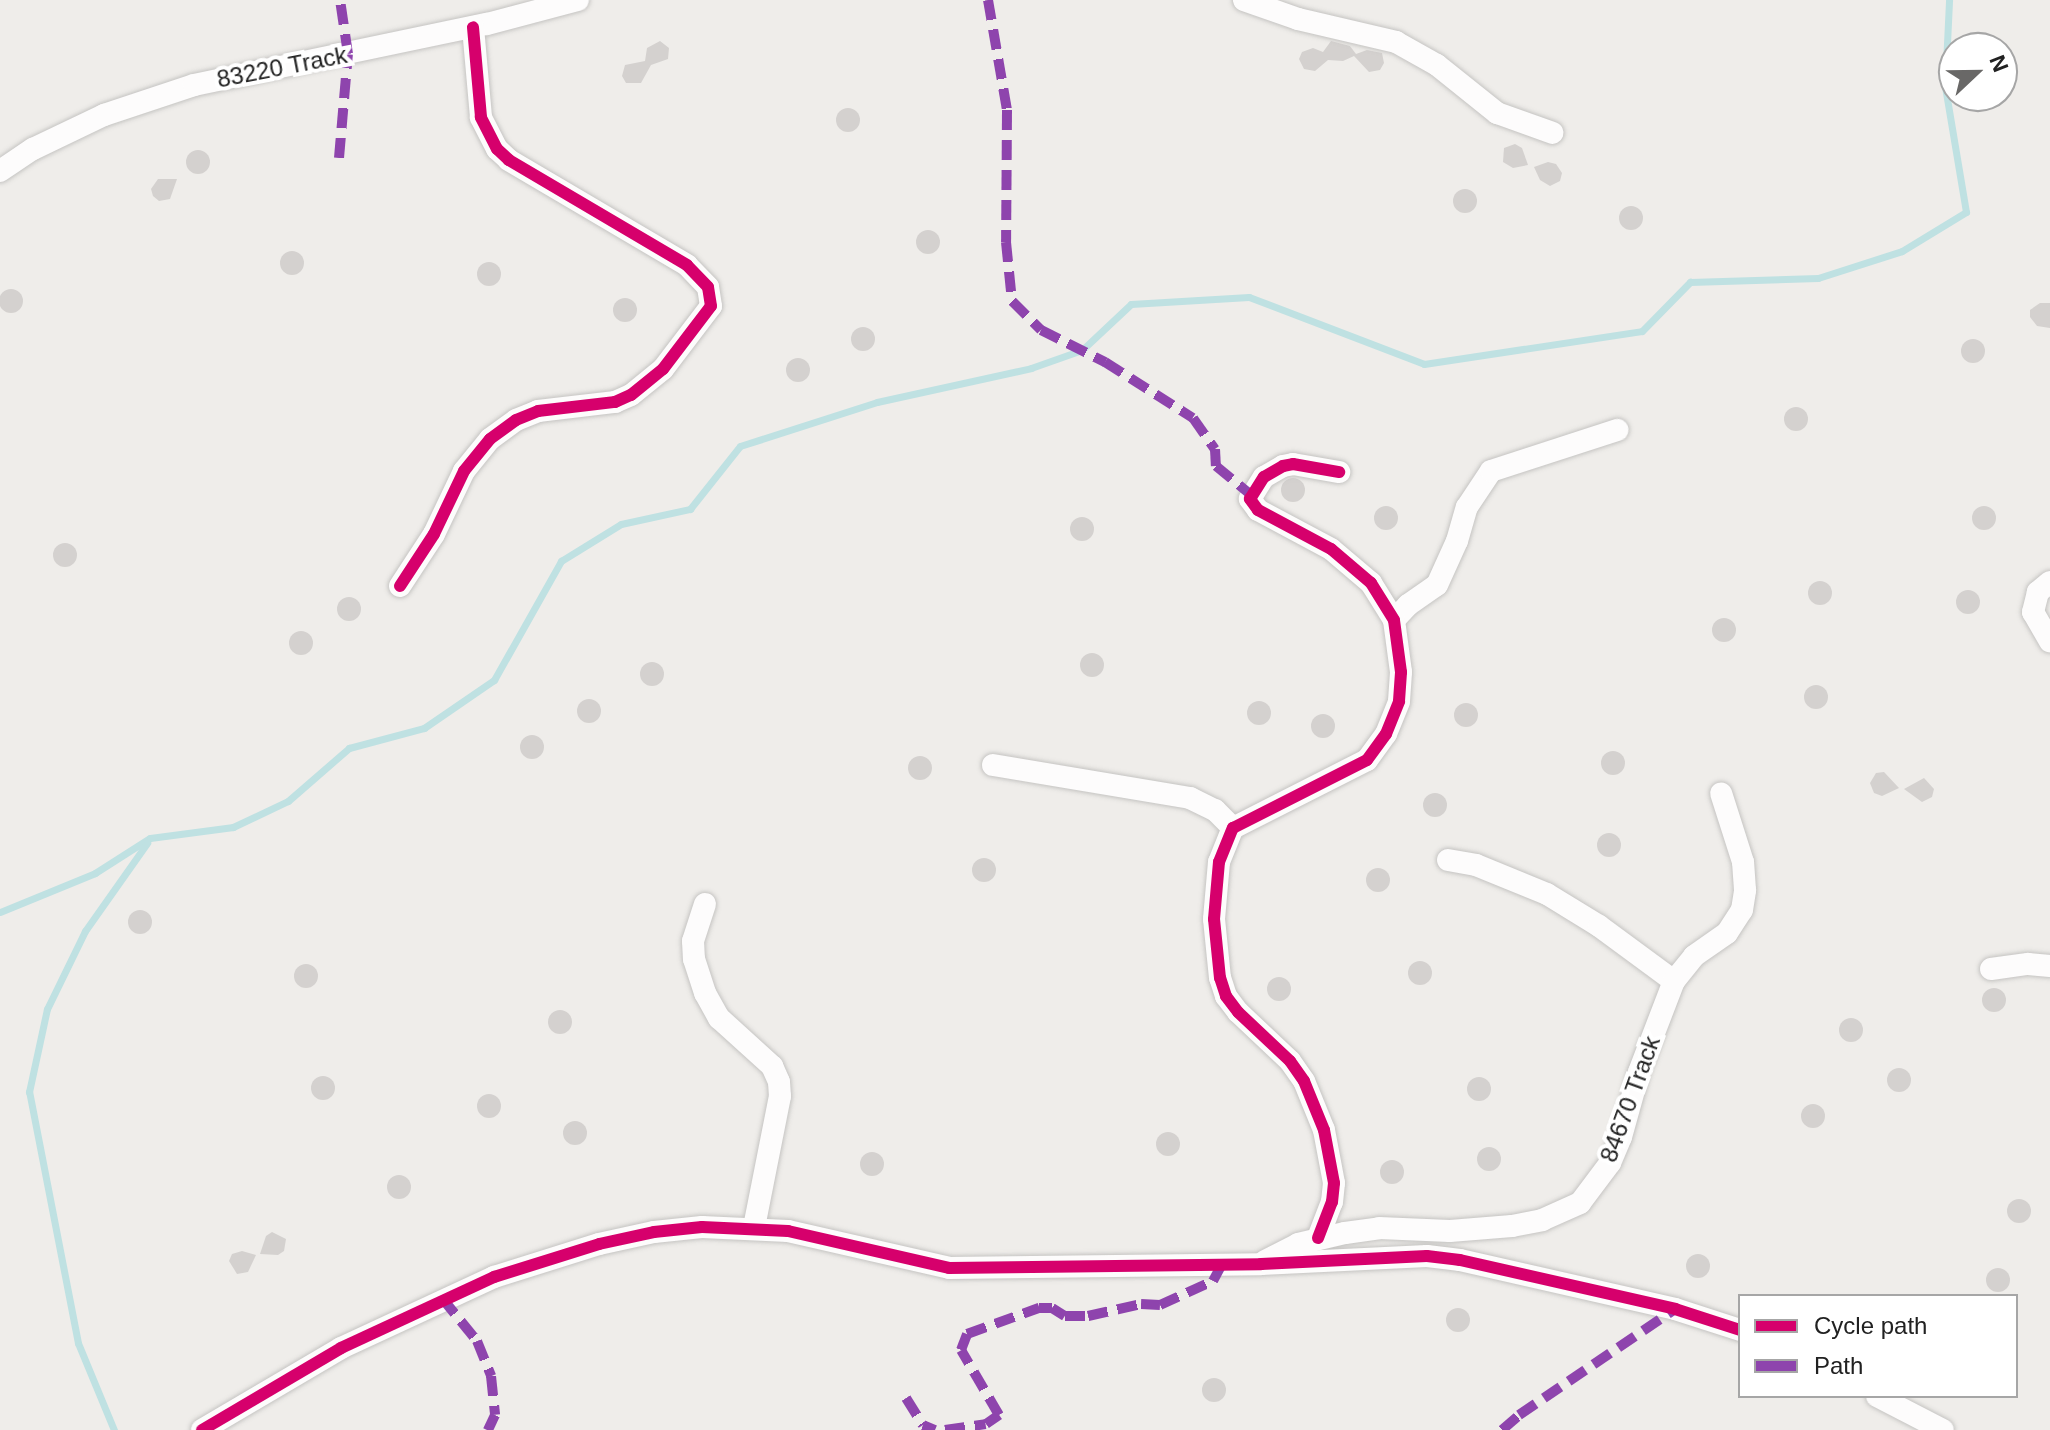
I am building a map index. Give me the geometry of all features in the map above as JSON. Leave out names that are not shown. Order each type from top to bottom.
[{"type":"street","name":"83220 Track","points":[[0,171],[33,149],[137,103],[194,85],[473,27],[578,0]]},
{"type":"street","points":[[1244,0],[1298,19],[1396,42],[1437,65],[1497,113],[1553,133]]},
{"type":"street","points":[[400,586],[434,534],[464,471],[490,439],[516,420],[538,411],[615,402],[646,386],[711,306],[708,287],[687,265],[509,160],[497,149],[481,117],[473,27]]},
{"type":"street","points":[[1394,620],[1408,605],[1437,585],[1457,541],[1467,507],[1491,471],[1617,430]]},
{"type":"street","points":[[1318,1238],[1332,1202],[1334,1183],[1332,1159],[1314,1103],[1290,1061],[1238,1012],[1220,978],[1214,919],[1219,862],[1233,828],[1367,760],[1386,734],[1399,701],[1401,672],[1394,620],[1371,583],[1331,549],[1258,510],[1250,499],[1264,477],[1283,466],[1293,464],[1339,472]]},
{"type":"street","points":[[2050,582],[2038,592],[2033,612],[2050,641]]},
{"type":"street","points":[[993,765],[1190,798],[1215,810],[1233,828]]},
{"type":"street","points":[[1448,860],[1476,865],[1547,894],[1599,926],[1674,981],[1694,956],[1727,933],[1742,910],[1745,890],[1743,862],[1721,793]]},
{"type":"street","points":[[705,904],[693,941],[694,959],[705,993],[719,1018],[772,1066],[779,1082],[780,1096],[754,1227]]},
{"type":"street","points":[[1991,969],[2028,964],[2050,966]]},
{"type":"street","name":"84670 Track","points":[[1261,1264],[1283,1249],[1318,1238],[1379,1228],[1450,1231],[1512,1226],[1542,1220],[1580,1203],[1610,1163],[1621,1137],[1639,1072],[1674,981]]},
{"type":"street","points":[[202,1430],[341,1348],[494,1277],[599,1244],[654,1232],[754,1227],[788,1231],[949,1268],[1261,1264],[1392,1255],[1460,1260],[1675,1309],[1738,1329]]},
{"type":"street","points":[[1881,1398],[1943,1430]]},
{"type":"building","points":[[660,41],[669,48],[668,59],[651,65],[641,83],[626,83],[622,76],[625,65],[645,61],[647,48]]},
{"type":"building","points":[[1331,41],[1350,46],[1356,54],[1367,50],[1382,53],[1384,63],[1380,70],[1369,72],[1354,56],[1343,61],[1328,60],[1315,71],[1304,69],[1299,59],[1302,52],[1313,48],[1323,52]]},
{"type":"building","points":[[848,108],[859,115],[860,120],[853,131],[848,132],[837,125],[836,120],[843,109]]},
{"type":"building","points":[[1515,144],[1522,148],[1528,165],[1513,168],[1503,162],[1504,148]]},
{"type":"building","points":[[198,150],[207,153],[210,162],[207,171],[198,174],[189,171],[186,162],[189,153]]},
{"type":"building","points":[[1548,162],[1556,164],[1562,173],[1560,181],[1550,186],[1540,180],[1534,167]]},
{"type":"building","points":[[158,179],[177,179],[170,199],[159,201],[153,196],[151,189]]},
{"type":"building","points":[[1465,189],[1476,196],[1477,201],[1470,212],[1465,213],[1454,206],[1453,201],[1460,190]]},
{"type":"building","points":[[1631,206],[1642,213],[1643,218],[1636,229],[1631,230],[1620,223],[1619,218],[1626,207]]},
{"type":"building","points":[[928,230],[939,237],[940,242],[933,253],[928,254],[917,247],[916,242],[923,231]]},
{"type":"building","points":[[292,251],[303,258],[304,263],[297,274],[292,275],[281,268],[280,263],[287,252]]},
{"type":"building","points":[[489,262],[500,269],[501,274],[494,285],[489,286],[478,279],[477,274],[484,263]]},
{"type":"building","points":[[11,289],[22,296],[23,301],[16,312],[11,313],[0,306],[-1,301],[6,290]]},
{"type":"building","points":[[625,298],[636,305],[637,310],[630,321],[625,322],[614,315],[613,310],[620,299]]},
{"type":"building","points":[[2040,303],[2050,303],[2050,328],[2037,326],[2030,317],[2030,310]]},
{"type":"building","points":[[863,327],[874,334],[875,339],[868,350],[863,351],[852,344],[851,339],[858,328]]},
{"type":"building","points":[[1973,339],[1984,346],[1985,351],[1978,362],[1973,363],[1962,356],[1961,351],[1968,340]]},
{"type":"building","points":[[798,358],[809,365],[810,370],[803,381],[798,382],[787,375],[786,370],[793,359]]},
{"type":"building","points":[[1796,407],[1807,414],[1808,419],[1801,430],[1796,431],[1785,424],[1784,419],[1791,408]]},
{"type":"building","points":[[1293,478],[1301,482],[1305,490],[1301,498],[1293,502],[1285,498],[1281,490],[1285,482]]},
{"type":"building","points":[[1386,506],[1397,513],[1398,518],[1391,529],[1386,530],[1375,523],[1374,518],[1381,507]]},
{"type":"building","points":[[1984,506],[1995,513],[1996,518],[1989,529],[1984,530],[1973,523],[1972,518],[1979,507]]},
{"type":"building","points":[[1082,517],[1093,524],[1094,529],[1087,540],[1082,541],[1071,534],[1070,529],[1077,518]]},
{"type":"building","points":[[65,543],[76,550],[77,555],[70,566],[65,567],[54,560],[53,555],[60,544]]},
{"type":"building","points":[[1820,581],[1831,588],[1832,593],[1825,604],[1820,605],[1809,598],[1808,593],[1815,582]]},
{"type":"building","points":[[1968,590],[1979,597],[1980,602],[1973,613],[1968,614],[1957,607],[1956,602],[1963,591]]},
{"type":"building","points":[[349,597],[360,604],[361,609],[354,620],[349,621],[338,614],[337,609],[344,598]]},
{"type":"building","points":[[1724,618],[1735,625],[1736,630],[1729,641],[1724,642],[1713,635],[1712,630],[1719,619]]},
{"type":"building","points":[[301,631],[312,638],[313,643],[306,654],[301,655],[290,648],[289,643],[296,632]]},
{"type":"building","points":[[1092,653],[1103,660],[1104,665],[1097,676],[1092,677],[1081,670],[1080,665],[1087,654]]},
{"type":"building","points":[[652,662],[663,669],[664,674],[657,685],[652,686],[641,679],[640,674],[647,663]]},
{"type":"building","points":[[1816,685],[1827,692],[1828,697],[1821,708],[1816,709],[1805,702],[1804,697],[1811,686]]},
{"type":"building","points":[[589,699],[600,706],[601,711],[594,722],[589,723],[578,716],[577,711],[584,700]]},
{"type":"building","points":[[1259,701],[1270,708],[1271,713],[1264,724],[1259,725],[1248,718],[1247,713],[1254,702]]},
{"type":"building","points":[[1466,703],[1477,710],[1478,715],[1471,726],[1466,727],[1455,720],[1454,715],[1461,704]]},
{"type":"building","points":[[1323,714],[1334,721],[1335,726],[1328,737],[1323,738],[1312,731],[1311,726],[1318,715]]},
{"type":"building","points":[[532,735],[543,742],[544,747],[537,758],[532,759],[521,752],[520,747],[527,736]]},
{"type":"building","points":[[1613,751],[1624,758],[1625,763],[1618,774],[1613,775],[1602,768],[1601,763],[1608,752]]},
{"type":"building","points":[[920,756],[931,763],[932,768],[925,779],[920,780],[909,773],[908,768],[915,757]]},
{"type":"building","points":[[1884,772],[1899,788],[1882,796],[1874,793],[1870,783],[1876,773]]},
{"type":"building","points":[[1924,778],[1934,789],[1932,797],[1922,802],[1904,789]]},
{"type":"building","points":[[1435,793],[1446,800],[1447,805],[1440,816],[1435,817],[1424,810],[1423,805],[1430,794]]},
{"type":"building","points":[[1609,833],[1620,840],[1621,845],[1614,856],[1609,857],[1598,850],[1597,845],[1604,834]]},
{"type":"building","points":[[984,858],[995,865],[996,870],[989,881],[984,882],[973,875],[972,870],[979,859]]},
{"type":"building","points":[[1378,868],[1389,875],[1390,880],[1383,891],[1378,892],[1367,885],[1366,880],[1373,869]]},
{"type":"building","points":[[140,910],[151,917],[152,922],[145,933],[140,934],[129,927],[128,922],[135,911]]},
{"type":"building","points":[[1420,961],[1431,968],[1432,973],[1425,984],[1420,985],[1409,978],[1408,973],[1415,962]]},
{"type":"building","points":[[306,964],[317,971],[318,976],[311,987],[306,988],[295,981],[294,976],[301,965]]},
{"type":"building","points":[[1279,977],[1290,984],[1291,989],[1284,1000],[1279,1001],[1268,994],[1267,989],[1274,978]]},
{"type":"building","points":[[1994,988],[2005,995],[2006,1000],[1999,1011],[1994,1012],[1983,1005],[1982,1000],[1989,989]]},
{"type":"building","points":[[560,1010],[571,1017],[572,1022],[565,1033],[560,1034],[549,1027],[548,1022],[555,1011]]},
{"type":"building","points":[[1851,1018],[1862,1025],[1863,1030],[1856,1041],[1851,1042],[1840,1035],[1839,1030],[1846,1019]]},
{"type":"building","points":[[1899,1068],[1910,1075],[1911,1080],[1904,1091],[1899,1092],[1888,1085],[1887,1080],[1894,1069]]},
{"type":"building","points":[[323,1076],[334,1083],[335,1088],[328,1099],[323,1100],[312,1093],[311,1088],[318,1077]]},
{"type":"building","points":[[1479,1077],[1490,1084],[1491,1089],[1484,1100],[1479,1101],[1468,1094],[1467,1089],[1474,1078]]},
{"type":"building","points":[[489,1094],[500,1101],[501,1106],[494,1117],[489,1118],[478,1111],[477,1106],[484,1095]]},
{"type":"building","points":[[1813,1104],[1824,1111],[1825,1116],[1818,1127],[1813,1128],[1802,1121],[1801,1116],[1808,1105]]},
{"type":"building","points":[[575,1121],[586,1128],[587,1133],[580,1144],[575,1145],[564,1138],[563,1133],[570,1122]]},
{"type":"building","points":[[1168,1132],[1179,1139],[1180,1144],[1173,1155],[1168,1156],[1157,1149],[1156,1144],[1163,1133]]},
{"type":"building","points":[[1489,1147],[1500,1154],[1501,1159],[1494,1170],[1489,1171],[1478,1164],[1477,1159],[1484,1148]]},
{"type":"building","points":[[872,1152],[883,1159],[884,1164],[877,1175],[872,1176],[861,1169],[860,1164],[867,1153]]},
{"type":"building","points":[[1392,1160],[1403,1167],[1404,1172],[1397,1183],[1392,1184],[1381,1177],[1380,1172],[1387,1161]]},
{"type":"building","points":[[399,1175],[410,1182],[411,1187],[404,1198],[399,1199],[388,1192],[387,1187],[394,1176]]},
{"type":"building","points":[[2019,1199],[2030,1206],[2031,1211],[2024,1222],[2019,1223],[2008,1216],[2007,1211],[2014,1200]]},
{"type":"building","points":[[272,1232],[286,1239],[284,1251],[278,1255],[260,1254],[266,1236]]},
{"type":"building","points":[[242,1251],[256,1255],[248,1272],[237,1274],[229,1261],[232,1254]]},
{"type":"building","points":[[1698,1254],[1709,1261],[1710,1266],[1703,1277],[1698,1278],[1687,1271],[1686,1266],[1693,1255]]},
{"type":"building","points":[[1998,1268],[2009,1275],[2010,1280],[2003,1291],[1998,1292],[1987,1285],[1986,1280],[1993,1269]]},
{"type":"building","points":[[1458,1308],[1469,1315],[1470,1320],[1463,1331],[1458,1332],[1447,1325],[1446,1320],[1453,1309]]},
{"type":"building","points":[[1214,1378],[1225,1385],[1226,1390],[1219,1401],[1214,1402],[1203,1395],[1202,1390],[1209,1379]]},
{"type":"waterway","points":[[0,912],[95,873],[150,838],[233,827],[288,801],[349,748],[424,728],[494,680],[561,561],[621,524],[690,509],[740,446],[877,402],[1031,368],[1082,350],[1131,304],[1249,297],[1424,364],[1642,331],[1690,282],[1818,278],[1902,251],[1966,212],[1945,86],[1949,0]]},
{"type":"waterway","points":[[114,1430],[78,1343],[29,1092],[47,1009],[85,931],[147,843]]},
{"type":"marked path","points":[[339,158],[348,54],[340,0]]},
{"type":"marked path","points":[[988,0],[1007,110],[1006,242],[1012,301],[1041,330],[1105,362],[1193,418],[1215,449],[1216,466],[1250,494]]},
{"type":"marked path","points":[[945,1430],[986,1424],[999,1415],[961,1350],[967,1334],[1039,1308],[1052,1308],[1065,1316],[1088,1316],[1141,1304],[1160,1305],[1213,1281],[1222,1264]]},
{"type":"marked path","points":[[442,1298],[477,1341],[491,1376],[495,1415],[488,1430]]},
{"type":"marked path","points":[[1502,1430],[1519,1415],[1675,1309]]},
{"type":"marked path","points":[[906,1398],[923,1425],[935,1430]]},
{"type":"cycle path","points":[[400,586],[434,534],[464,471],[490,439],[516,420],[538,411],[615,402],[631,395],[663,369],[711,306],[708,287],[687,265],[509,160],[497,149],[481,117],[473,27]]},
{"type":"cycle path","points":[[1318,1238],[1332,1202],[1334,1183],[1324,1130],[1304,1081],[1290,1061],[1238,1012],[1226,996],[1220,978],[1214,919],[1219,862],[1233,828],[1367,760],[1386,734],[1399,701],[1401,672],[1394,620],[1371,583],[1331,549],[1258,510],[1250,499],[1264,477],[1283,466],[1293,464],[1339,472]]},
{"type":"cycle path","points":[[202,1430],[341,1348],[494,1277],[599,1244],[654,1232],[702,1227],[788,1231],[949,1268],[1261,1264],[1427,1256],[1460,1260],[1675,1309],[1738,1329]]}]
